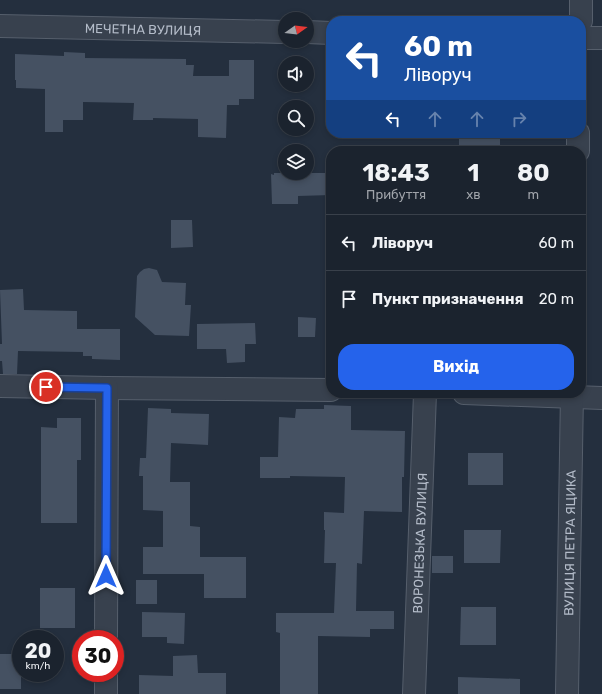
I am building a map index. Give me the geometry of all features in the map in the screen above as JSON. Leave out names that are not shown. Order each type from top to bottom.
[{"type":"street","points":[[581,0],[581,16]]},
{"type":"street","name":"МЕЧЕТНА ВУЛИЦЯ","points":[[0,26],[278,32]]},
{"type":"street","points":[[314,32],[326,33]]},
{"type":"street","points":[[586,38],[602,38]]},
{"type":"street","points":[[0,386],[326,390]]},
{"type":"street","points":[[106,630],[107,388]]},
{"type":"street","points":[[586,396],[602,398]]},
{"type":"street","name":"ВОРОНЕЗЬКА ВУЛИЦЯ","points":[[414,694],[425,398]]},
{"type":"street","name":"ВУЛИЦЯ ПЕТРА ЯЦИКА","points":[[567,694],[572,398]]},
{"type":"street","points":[[106,682],[106,694]]},
{"type":"building","points":[[64,52],[85,53],[85,58],[186,59],[186,65],[194,65],[193,76],[229,76],[229,60],[254,60],[254,99],[239,99],[239,105],[227,105],[226,138],[198,137],[198,119],[153,118],[153,120],[133,120],[134,103],[83,102],[83,120],[63,120],[63,132],[45,132],[45,89],[16,88],[15,54],[64,56]]},
{"type":"building","points":[[459,138],[500,138],[500,146],[459,146]]},
{"type":"building","points":[[274,173],[278,173],[278,180],[314,180],[314,173],[326,173],[326,195],[298,196],[298,204],[272,204],[271,174],[274,175]]},
{"type":"building","points":[[171,220],[192,220],[193,247],[171,248]]},
{"type":"building","points":[[149,268],[157,270],[162,282],[186,283],[185,305],[191,305],[189,336],[155,335],[135,317],[137,276],[144,269]]},
{"type":"building","points":[[23,289],[24,310],[77,311],[77,329],[120,329],[120,360],[92,359],[92,356],[83,356],[83,352],[18,351],[17,374],[3,374],[2,361],[0,361],[0,344],[2,344],[0,290]]},
{"type":"building","points":[[298,317],[316,318],[315,337],[298,337]]},
{"type":"building","points":[[255,323],[256,344],[245,344],[245,362],[227,363],[226,349],[197,349],[197,324]]},
{"type":"building","points":[[324,405],[351,406],[351,430],[405,431],[404,477],[402,477],[402,512],[364,511],[362,564],[357,563],[356,611],[394,611],[394,629],[370,629],[370,637],[318,636],[318,694],[280,694],[280,633],[276,632],[276,613],[334,613],[336,563],[324,563],[324,512],[344,513],[345,477],[290,476],[290,478],[260,478],[260,457],[278,457],[279,417],[295,418],[296,409],[324,409]]},
{"type":"building","points":[[148,408],[171,409],[171,413],[209,414],[208,445],[171,443],[170,482],[190,482],[190,526],[200,527],[200,557],[246,557],[246,598],[204,598],[204,574],[143,574],[143,547],[163,547],[163,511],[143,510],[143,476],[139,476],[140,458],[146,458]]},
{"type":"building","points":[[57,418],[81,418],[81,460],[77,460],[77,523],[41,523],[41,427],[57,428]]},
{"type":"building","points":[[468,453],[503,453],[503,485],[468,485]]},
{"type":"building","points":[[464,530],[501,530],[500,563],[464,563]]},
{"type":"building","points":[[432,556],[453,556],[453,573],[432,573]]},
{"type":"building","points":[[136,580],[157,580],[157,604],[136,604]]},
{"type":"building","points":[[40,588],[75,588],[75,628],[40,628]]},
{"type":"building","points":[[461,607],[496,607],[496,645],[460,645]]},
{"type":"building","points":[[142,612],[185,613],[184,644],[167,643],[167,637],[142,637]]},
{"type":"building","points":[[0,654],[12,654],[12,682],[21,682],[21,689],[0,689]]},
{"type":"building","points":[[197,655],[198,673],[226,673],[226,694],[139,694],[139,675],[173,676],[173,656]]},
{"type":"building","points":[[458,677],[520,679],[520,694],[458,694]]},
{"type":"route","points":[[46,387],[107,388],[106,576]]}]
